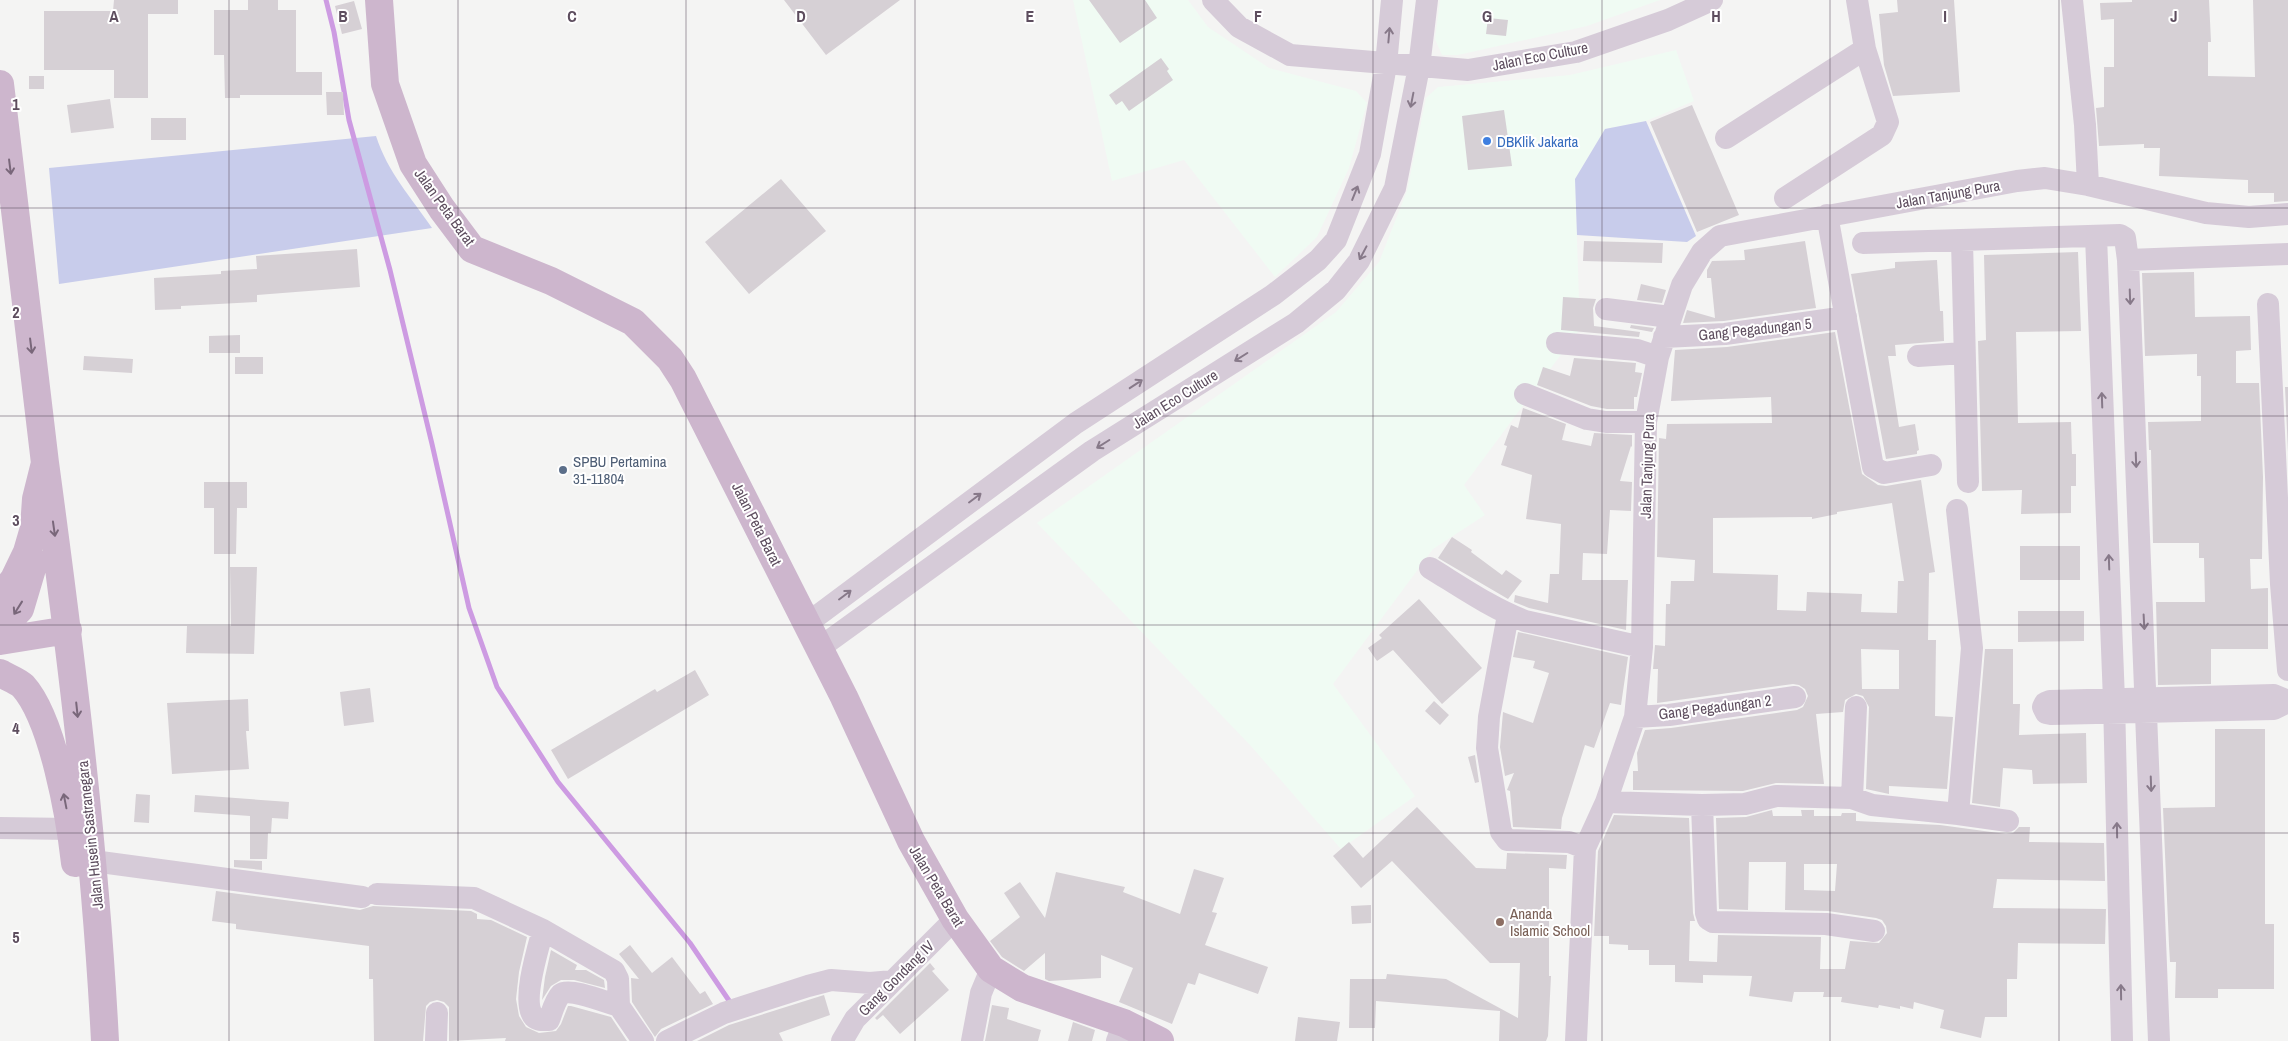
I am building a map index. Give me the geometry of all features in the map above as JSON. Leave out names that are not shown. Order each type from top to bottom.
[{"type":"main road","name":"Jalan Peta Barat","points":[[379,0],[385,84],[413,164],[442,209],[472,249],[551,281],[633,322],[670,359],[683,379],[803,615],[818,649],[844,697],[910,841],[956,919],[991,969],[1022,988],[1120,1032],[1160,1041]]},
{"type":"main road","name":"Jalan Husein Sastranegara","points":[[0,84],[45,463],[68,630],[93,861],[105,1041]]},
{"type":"main road","name":"Jalan Husein Sastranegara","points":[[0,597],[14,579],[27,552],[34,528],[36,499],[45,463]]},
{"type":"main road","points":[[0,629],[20,609],[36,558],[34,528]]},
{"type":"main road","points":[[0,641],[68,630]]},
{"type":"main road","name":"Jalan Husein Sastranegara","points":[[0,673],[23,686],[43,720],[64,794],[60,829],[82,928],[88,1041]]},
{"type":"street","name":"Jalan Eco Culture","points":[[1214,0],[1239,27],[1290,55],[1468,70],[1576,52],[1668,20],[1712,0]]},
{"type":"street","points":[[803,615],[817,616],[1076,423],[1273,295],[1318,260],[1336,240],[1370,154],[1386,64],[1392,0]]},
{"type":"street","name":"Jalan Eco Culture","points":[[818,649],[1092,451],[1296,323],[1336,290],[1359,262],[1396,188],[1419,66],[1427,0]]},
{"type":"street","points":[[1785,198],[1882,135],[1886,129],[1888,122],[1865,49],[1857,0]]},
{"type":"street","points":[[2072,0],[2085,124],[2088,185]]},
{"type":"street","points":[[1726,138],[1865,49]]},
{"type":"street","name":"Jalan Tanjung Pura","points":[[1576,1041],[1585,848],[1606,802],[1635,716],[1642,647],[1646,422],[1664,337],[1682,285],[1702,252],[1720,236],[1827,215],[2018,181],[2045,178],[2088,185],[2206,213],[2249,217],[2288,214]]},
{"type":"street","points":[[1827,215],[1873,467],[1884,473],[1931,465]]},
{"type":"street","points":[[2096,236],[2115,706],[2122,1041]]},
{"type":"street","points":[[1863,243],[2096,236],[2120,236],[2125,238],[2128,260],[2148,706],[2159,1041]]},
{"type":"street","points":[[1962,241],[1968,482]]},
{"type":"street","points":[[2128,260],[2288,254]]},
{"type":"street","points":[[1273,295],[1296,323]]},
{"type":"street","points":[[2268,304],[2280,374],[2288,670]]},
{"type":"street","points":[[1606,309],[1664,337]]},
{"type":"street","name":"Gang Pegadungan 5","points":[[1664,337],[1735,333],[1846,317]]},
{"type":"street","points":[[1557,343],[1637,350],[1664,337]]},
{"type":"street","points":[[1918,356],[1964,353]]},
{"type":"street","points":[[1525,394],[1587,419],[1646,422]]},
{"type":"street","points":[[1957,510],[1972,648],[1958,814]]},
{"type":"street","points":[[1430,568],[1489,606],[1508,615],[1525,621],[1642,647]]},
{"type":"street","points":[[1508,615],[1489,716],[1487,748],[1501,832],[1507,840],[1569,842],[1585,848]]},
{"type":"street","points":[[2115,706],[2148,706],[2274,695],[2288,702]]},
{"type":"street","name":"Gang Pegadungan 2","points":[[1635,716],[1678,714],[1795,697]]},
{"type":"street","points":[[1852,798],[1856,707]]},
{"type":"street","points":[[1606,802],[1702,805],[1745,804],[1776,796],[1852,798],[1872,805],[2008,821]]},
{"type":"street","points":[[1702,805],[1706,913],[1708,919],[1713,922],[1826,924],[1874,931]]},
{"type":"street","points":[[0,828],[60,829]]},
{"type":"street","points":[[93,861],[369,895],[474,898],[543,930],[614,971],[618,979],[619,1006],[643,1041]]},
{"type":"street","name":"Gang Gondang IV","points":[[842,1041],[855,1019],[956,919]]},
{"type":"street","points":[[543,930],[531,978],[530,1010],[534,1017],[539,1020],[549,1020],[560,995],[564,992],[574,992],[619,1006]]},
{"type":"street","points":[[972,1041],[981,993],[991,969]]},
{"type":"street","points":[[667,1041],[724,1013],[831,980],[870,983],[892,982]]},
{"type":"street","points":[[436,1041],[437,1013]]},
{"type":"shaded area","points":[[1073,0],[1188,0],[1208,27],[1269,68],[1356,91],[1367,103],[1349,168],[1317,237],[1275,277],[1184,160],[1112,181]]},
{"type":"shaded area","points":[[1440,0],[1660,0],[1587,26],[1458,55],[1442,55],[1435,39]]},
{"type":"shaded area","points":[[1676,50],[1694,101],[1646,121],[1605,129],[1575,179],[1580,329],[1464,485],[1485,515],[1433,549],[1333,684],[1415,796],[1341,849],[1250,745],[1037,523],[1336,312],[1379,262],[1407,191],[1426,98],[1438,87],[1570,75]]},
{"type":"shaded area","points":[[1646,121],[1696,236],[1687,242],[1577,235],[1575,179],[1605,129]]},
{"type":"shaded area","points":[[376,136],[393,173],[432,228],[59,284],[49,168]]},
{"type":"building","points":[[114,0],[178,0],[178,14],[148,14],[148,98],[114,98],[114,70],[44,70],[44,11],[113,11]]},
{"type":"building","points":[[248,0],[278,0],[278,10],[296,10],[296,72],[322,72],[322,95],[240,95],[240,98],[225,98],[224,55],[214,55],[214,10],[248,10]]},
{"type":"building","points":[[784,0],[900,0],[826,55]]},
{"type":"building","points":[[1089,0],[1145,0],[1157,18],[1120,43]]},
{"type":"building","points":[[1897,0],[1954,0],[1960,92],[1893,96],[1884,65],[1879,14],[1898,12]]},
{"type":"building","points":[[2132,0],[2209,0],[2211,42],[2208,42],[2208,76],[2255,77],[2253,0],[2288,0],[2288,201],[2274,202],[2274,193],[2248,193],[2248,180],[2159,176],[2160,148],[2144,148],[2144,144],[2099,146],[2096,108],[2104,107],[2104,67],[2114,67],[2114,19],[2101,20],[2100,3],[2132,2]]},
{"type":"building","points":[[354,1],[362,29],[342,34],[335,6]]},
{"type":"building","points":[[1488,18],[1508,20],[1506,36],[1486,34]]},
{"type":"building","points":[[1161,58],[1169,69],[1167,71],[1173,80],[1129,111],[1122,101],[1116,105],[1109,95]]},
{"type":"building","points":[[29,76],[44,76],[44,89],[29,89]]},
{"type":"building","points":[[326,92],[343,92],[344,115],[327,115]]},
{"type":"building","points":[[110,99],[114,128],[71,133],[67,105]]},
{"type":"building","points":[[1692,105],[1739,215],[1697,232],[1650,122]]},
{"type":"building","name":"DBKlik Jakarta","points":[[1504,110],[1512,166],[1468,170],[1462,116]]},
{"type":"building","points":[[151,118],[186,118],[186,140],[151,140]]},
{"type":"building","points":[[781,179],[826,231],[749,294],[705,242]]},
{"type":"building","points":[[1584,241],[1663,243],[1662,263],[1583,261]]},
{"type":"building","points":[[1805,241],[1816,308],[1724,321],[1683,323],[1687,310],[1715,318],[1711,278],[1707,278],[1707,270],[1712,261],[1745,260],[1744,250]]},
{"type":"building","points":[[357,249],[360,287],[257,295],[257,302],[181,306],[181,309],[155,310],[154,278],[221,274],[221,271],[257,269],[256,256]]},
{"type":"building","points":[[2078,252],[2081,331],[2016,332],[2018,423],[2071,422],[2072,454],[2076,454],[2076,486],[2071,486],[2071,513],[2021,514],[2022,490],[1982,491],[1978,341],[1986,340],[1984,255]]},
{"type":"building","points":[[1937,260],[1940,311],[1943,311],[1944,341],[1895,345],[1896,356],[1888,356],[1899,427],[1915,424],[1919,450],[1917,454],[1886,459],[1851,274],[1895,268],[1895,262]]},
{"type":"building","points":[[2194,272],[2195,317],[2250,316],[2251,350],[2236,351],[2236,383],[2259,383],[2263,477],[2262,559],[2250,559],[2251,589],[2268,588],[2268,649],[2211,649],[2211,684],[2158,685],[2156,602],[2205,602],[2204,558],[2199,558],[2199,543],[2153,543],[2151,450],[2149,450],[2148,422],[2201,421],[2201,376],[2197,376],[2197,354],[2145,356],[2142,273]]},
{"type":"building","points":[[1641,284],[1666,290],[1662,303],[1637,300]]},
{"type":"building","points":[[1563,297],[1596,299],[1593,308],[1594,326],[1640,332],[1639,337],[1561,330]]},
{"type":"building","points":[[1631,325],[1654,328],[1652,332],[1630,328]]},
{"type":"building","points":[[1835,332],[1862,474],[1878,485],[1886,486],[1921,480],[1935,572],[1929,573],[1928,640],[1936,640],[1935,716],[1953,717],[1947,789],[1889,786],[1889,794],[1866,789],[1869,707],[1863,696],[1856,694],[1845,700],[1843,712],[1816,714],[1824,784],[1776,783],[1743,791],[1633,790],[1633,771],[1638,771],[1637,753],[1645,730],[1797,710],[1803,707],[1808,696],[1805,689],[1793,684],[1657,703],[1658,669],[1653,669],[1655,645],[1665,646],[1666,604],[1670,604],[1671,581],[1694,581],[1695,560],[1657,557],[1659,438],[1666,439],[1667,424],[1772,423],[1771,397],[1671,401],[1675,350],[1727,347]],"holes":[[[1892,503],[1904,581],[1898,581],[1897,613],[1861,612],[1862,594],[1807,592],[1806,611],[1777,610],[1778,575],[1713,573],[1713,518],[1812,517],[1812,519],[1837,514],[1837,512]],[[1861,649],[1899,650],[1899,689],[1862,689]]]},
{"type":"building","points":[[240,335],[240,353],[209,353],[209,336]]},
{"type":"building","points":[[84,356],[133,359],[132,373],[83,370]]},
{"type":"building","points":[[235,357],[263,357],[263,374],[235,374]]},
{"type":"building","points":[[1574,358],[1636,363],[1635,372],[1642,373],[1637,397],[1634,397],[1634,409],[1607,409],[1591,406],[1537,385],[1543,367],[1570,376]]},
{"type":"building","points":[[2285,387],[2288,387],[2288,452]]},
{"type":"building","points":[[1523,408],[1566,424],[1562,440],[1591,446],[1594,433],[1632,435],[1632,447],[1620,481],[1632,482],[1631,511],[1610,510],[1607,554],[1583,553],[1582,580],[1628,580],[1626,630],[1529,608],[1514,602],[1515,595],[1548,603],[1550,574],[1559,574],[1561,524],[1526,519],[1532,475],[1501,465],[1507,446],[1504,445],[1511,425],[1518,428]]},
{"type":"building","points":[[204,482],[247,482],[247,508],[237,508],[236,554],[214,554],[214,508],[204,508]]},
{"type":"building","points":[[1452,537],[1472,550],[1471,552],[1502,575],[1506,570],[1522,581],[1508,599],[1438,558]]},
{"type":"building","points":[[2020,546],[2080,546],[2080,580],[2020,580]]},
{"type":"building","points":[[230,567],[257,567],[254,654],[186,653],[187,626],[231,626]]},
{"type":"building","points":[[1419,599],[1482,668],[1442,704],[1393,650],[1377,661],[1368,648],[1382,638],[1379,635]]},
{"type":"building","points":[[2018,611],[2084,611],[2084,641],[2018,642]]},
{"type":"building","points":[[1518,632],[1628,657],[1621,705],[1610,703],[1594,748],[1585,745],[1562,818],[1561,829],[1513,827],[1510,791],[1507,790],[1514,773],[1505,776],[1500,747],[1503,712],[1533,723],[1549,673],[1533,668],[1535,661],[1513,657]]},
{"type":"building","points":[[1985,649],[2013,649],[2013,704],[2020,704],[2019,735],[2086,733],[2087,783],[2033,784],[2032,770],[2003,768],[2000,807],[1972,803]]},
{"type":"building","points":[[695,670],[709,695],[568,779],[551,750],[655,689],[657,692]]},
{"type":"building","points":[[370,688],[374,722],[344,726],[340,692]]},
{"type":"building","points":[[248,699],[249,731],[246,731],[249,769],[172,774],[167,703]]},
{"type":"building","points":[[1434,701],[1449,715],[1440,725],[1425,711]]},
{"type":"building","points":[[2215,729],[2265,729],[2265,924],[2274,924],[2274,989],[2218,989],[2218,998],[2175,998],[2176,962],[2170,962],[2163,808],[2215,807]]},
{"type":"building","points":[[1475,755],[1479,782],[1475,783],[1468,757]]},
{"type":"building","points":[[136,794],[150,795],[149,823],[134,822]]},
{"type":"building","points":[[195,795],[289,802],[288,819],[272,818],[271,833],[268,833],[267,859],[250,859],[250,816],[194,812]]},
{"type":"building","points":[[1417,807],[1476,868],[1506,869],[1507,853],[1567,855],[1566,869],[1549,868],[1549,976],[1551,976],[1548,1036],[1546,1041],[1499,1041],[1500,1011],[1376,1001],[1375,1028],[1349,1028],[1350,979],[1386,979],[1387,974],[1446,979],[1518,1018],[1520,963],[1490,963],[1392,861],[1361,888],[1333,856],[1349,842],[1363,858]]},
{"type":"building","points":[[1772,810],[1773,816],[1802,816],[1801,810],[1814,810],[1814,816],[1841,816],[1842,813],[1856,813],[1856,821],[1940,825],[2006,834],[2013,833],[2019,827],[2030,827],[2029,842],[2104,843],[2105,881],[1997,879],[1993,908],[2106,909],[2105,944],[2018,943],[2017,979],[2007,979],[2007,1017],[1985,1017],[1981,1038],[1940,1028],[1944,1010],[1914,1002],[1913,1009],[1900,1006],[1900,1009],[1879,1005],[1878,1008],[1841,1002],[1842,997],[1823,997],[1824,992],[1794,992],[1792,1002],[1749,996],[1752,976],[1703,975],[1703,983],[1675,982],[1675,965],[1649,965],[1649,950],[1628,950],[1628,945],[1609,944],[1609,936],[1594,936],[1598,851],[1614,815],[1689,818],[1693,913],[1695,921],[1690,921],[1689,961],[1717,962],[1718,935],[1821,937],[1820,969],[1845,969],[1850,941],[1879,943],[1887,933],[1886,926],[1882,920],[1828,911],[1785,910],[1786,862],[1749,862],[1748,910],[1719,909],[1716,818],[1746,817]],"holes":[[[1804,864],[1837,864],[1835,891],[1804,890]]]},
{"type":"building","points":[[234,860],[262,861],[262,870],[234,867]]},
{"type":"building","points":[[1194,869],[1224,878],[1212,912],[1217,913],[1205,945],[1268,967],[1258,994],[1199,973],[1195,985],[1188,983],[1172,1024],[1119,1002],[1133,968],[1101,955],[1101,978],[1049,981],[1045,979],[1045,953],[1024,971],[1002,957],[990,941],[1020,917],[1004,893],[1020,882],[1045,918],[1056,872],[1125,887],[1123,892],[1180,914]]},
{"type":"building","points":[[216,891],[360,910],[373,906],[471,911],[477,914],[477,919],[491,920],[527,937],[519,972],[516,999],[519,1016],[526,1027],[539,1033],[556,1031],[568,1006],[571,1006],[611,1017],[627,1041],[505,1041],[506,1038],[449,1041],[449,1007],[444,1002],[437,1000],[430,1002],[426,1006],[423,1041],[374,1041],[373,979],[369,979],[369,946],[236,929],[236,924],[212,921]]},
{"type":"building","points":[[1371,905],[1371,923],[1352,924],[1351,906]]},
{"type":"building","points":[[630,945],[652,973],[672,957],[700,994],[705,991],[713,1004],[661,1029],[655,1037],[632,1002],[631,978],[639,979],[619,954]]},
{"type":"building","points":[[551,950],[577,965],[575,970],[586,970],[604,980],[605,988],[574,980],[561,980],[551,986],[542,1000]]},
{"type":"building","points":[[930,963],[935,969],[932,971],[949,990],[900,1034],[883,1015],[877,1020],[875,1018]]},
{"type":"building","points":[[824,995],[830,1015],[779,1033],[783,1041],[697,1041],[729,1025]]},
{"type":"building","points":[[992,1005],[1009,1008],[1007,1019],[1041,1030],[1038,1041],[985,1041]]},
{"type":"building","points":[[1298,1017],[1340,1022],[1337,1041],[1295,1041]]},
{"type":"building","points":[[1073,1022],[1095,1030],[1092,1041],[1068,1041]]},
{"type":"waterway","points":[[326,0],[334,32],[349,120],[390,270],[469,608],[497,687],[558,782],[690,943],[732,1005]]},
{"type":"place","name":"DBKlik Jakarta","points":[[1487,141]]},
{"type":"place","name":"SPBU Pertamina 31-11804","points":[[563,470]]},
{"type":"place","name":"Ananda Islamic School","points":[[1500,922]]}]
